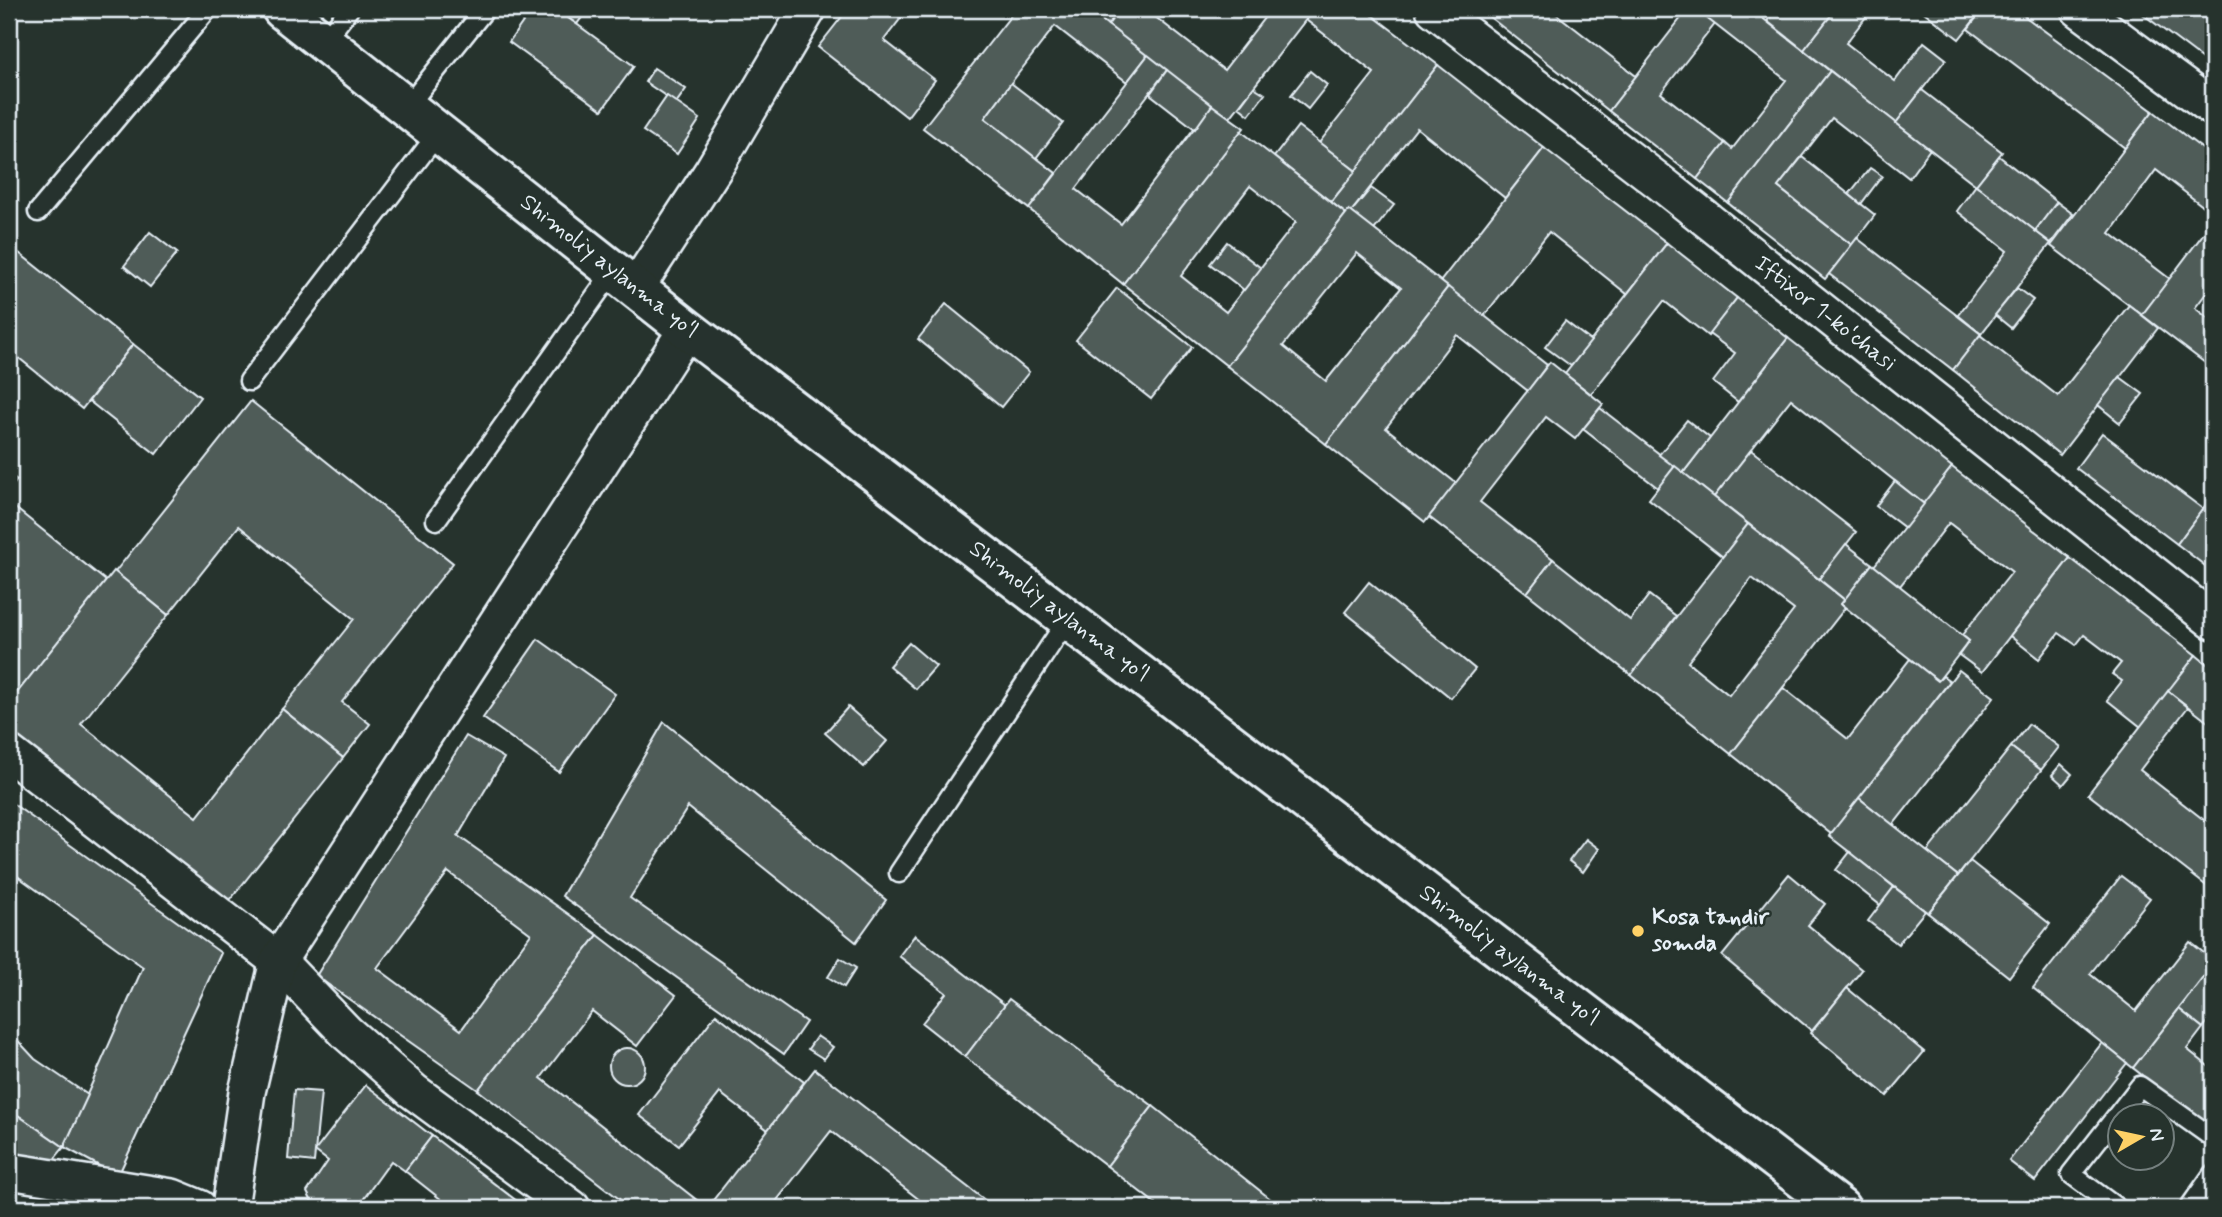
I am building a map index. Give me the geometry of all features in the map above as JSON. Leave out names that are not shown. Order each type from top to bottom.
[{"type":"main road","name":"Shimoliy aylanma yoʻl","points":[[282,9],[687,329],[1840,1208]]},
{"type":"street","points":[[625,279],[713,170],[808,9]]},
{"type":"street","name":"Iftixor 1-koʻchasi","points":[[1434,9],[1678,197],[2213,621]]},
{"type":"street","points":[[2079,9],[2213,108]]},
{"type":"street","points":[[230,1208],[247,1092],[278,961],[687,329]]},
{"type":"street","points":[[9,753],[278,961],[347,1033],[413,1091],[572,1208]]},
{"type":"street","points":[[9,1171],[172,1197],[199,1208]]},
{"type":"lane","points":[[38,212],[208,9]]},
{"type":"lane","points":[[324,42],[349,9]]},
{"type":"lane","points":[[407,107],[485,9]]},
{"type":"lane","points":[[249,381],[439,132]]},
{"type":"lane","points":[[436,520],[625,279]]},
{"type":"lane","points":[[899,873],[1068,619]]},
{"type":"lane","points":[[2117,1208],[2071,1174],[2140,1086],[2213,1138]]},
{"type":"lane","points":[[2189,1208],[2213,1174]]},
{"type":"building","points":[[532,9],[556,9],[634,66],[602,110],[509,42]]},
{"type":"building","points":[[556,9],[588,9],[577,24]]},
{"type":"building","points":[[848,9],[908,9],[884,40],[935,80],[907,117],[818,47]]},
{"type":"building","points":[[1016,9],[1088,9],[1148,55],[1127,82],[1055,26],[985,118],[1056,173],[1029,209],[923,128]]},
{"type":"building","points":[[1088,9],[1120,9],[1108,25]]},
{"type":"building","points":[[1120,9],[1145,9],[1224,70],[1271,9],[1314,9],[1229,119],[1108,25]]},
{"type":"building","points":[[1314,9],[1364,9],[1438,65],[1356,171],[1319,143],[1374,73],[1306,20]]},
{"type":"building","points":[[1493,9],[1550,9],[1636,76],[1609,111],[1487,15]]},
{"type":"building","points":[[1688,9],[1695,9],[1715,24],[1661,93],[1725,143],[1697,179],[1609,111]]},
{"type":"building","points":[[1695,9],[1751,9],[1830,71],[1728,203],[1697,179],[1725,143],[1732,149],[1786,80]]},
{"type":"building","points":[[1777,9],[1836,9],[1804,50],[1767,21]]},
{"type":"building","points":[[1836,9],[1872,9],[1846,43],[1895,81],[1924,42],[1946,59],[1896,123],[1804,50]]},
{"type":"building","points":[[1920,9],[1983,9],[1959,39]]},
{"type":"building","points":[[1983,9],[2015,9],[2153,111],[2125,148],[1968,29]]},
{"type":"building","points":[[2136,9],[2202,9],[2213,17],[2213,67]]},
{"type":"building","points":[[1148,55],[1167,70],[1076,189],[1121,224],[1212,105],[1244,128],[1123,284],[1029,209]]},
{"type":"building","points":[[1438,65],[1544,148],[1505,198],[1417,128],[1351,212],[1349,210],[1346,214],[1331,202]]},
{"type":"building","points":[[654,68],[686,89],[676,103],[645,82]]},
{"type":"building","points":[[1167,70],[1212,105],[1195,129],[1150,94]]},
{"type":"building","points":[[1310,71],[1327,85],[1308,109],[1291,95]]},
{"type":"building","points":[[1830,71],[1930,149],[1909,178],[1832,118],[1778,187],[1852,245],[1825,279],[1728,203]]},
{"type":"building","points":[[1011,83],[1063,123],[1036,158],[985,118]]},
{"type":"building","points":[[1254,87],[1265,94],[1249,115],[1239,107]]},
{"type":"building","points":[[1922,90],[2002,152],[1976,185],[1896,123]]},
{"type":"building","points":[[667,96],[700,119],[677,154],[643,131]]},
{"type":"building","points":[[2153,111],[2213,157],[2213,214],[2156,170],[2110,233],[2170,279],[2142,315],[2051,246]]},
{"type":"building","points":[[1298,126],[1356,171],[1331,202],[1274,157]]},
{"type":"building","points":[[1241,131],[1346,214],[1227,366],[1123,284]],"holes":[[[1250,186],[1296,222],[1226,312],[1181,276]]]},
{"type":"building","points":[[1544,148],[1667,243],[1627,294],[1549,232],[1484,316],[1440,282]]},
{"type":"building","points":[[1999,156],[2057,202],[2035,231],[1976,185]]},
{"type":"building","points":[[1802,157],[1875,215],[1852,245],[1778,187]]},
{"type":"building","points":[[1870,168],[1882,176],[1861,204],[1849,194]]},
{"type":"building","points":[[1976,185],[2051,243],[1981,334],[1958,315],[2007,251],[1957,211]]},
{"type":"building","points":[[1371,188],[1394,205],[1374,230],[1351,212]]},
{"type":"building","points":[[2057,202],[2073,214],[2051,243],[2035,231]]},
{"type":"building","points":[[1349,210],[1448,287],[1326,444],[1227,366]],"holes":[[[1357,253],[1401,288],[1326,381],[1283,346]]]},
{"type":"building","points":[[2213,221],[2213,284],[2195,308],[2213,322],[2213,369],[2142,315]]},
{"type":"building","points":[[150,232],[177,253],[150,287],[124,266]]},
{"type":"building","points":[[1857,238],[1981,334],[1953,370],[1829,274]]},
{"type":"building","points":[[1227,242],[1261,268],[1244,290],[1210,264]]},
{"type":"building","points":[[1667,243],[1737,298],[1708,336],[1664,301],[1591,394],[1565,374]]},
{"type":"building","points":[[9,245],[133,344],[82,409],[9,350]]},
{"type":"building","points":[[1448,287],[1547,365],[1528,391],[1457,335],[1386,428],[1456,483],[1425,522],[1326,444]]},
{"type":"building","points":[[1117,288],[1192,347],[1151,399],[1076,340]]},
{"type":"building","points":[[2017,288],[2033,300],[2011,328],[1995,315]]},
{"type":"building","points":[[1737,298],[1788,338],[1738,402],[1713,382],[1735,353],[1709,334]]},
{"type":"building","points":[[946,304],[1029,372],[1001,407],[918,339]]},
{"type":"building","points":[[2129,305],[2158,328],[2060,455],[1953,370],[1980,335],[2058,396]]},
{"type":"building","points":[[1565,321],[1591,341],[1571,366],[1545,347]]},
{"type":"building","points":[[1788,338],[1952,467],[1924,504],[1791,399],[1714,497],[1683,473]]},
{"type":"building","points":[[133,344],[200,397],[156,454],[89,401]]},
{"type":"building","points":[[1550,362],[1603,404],[1575,439],[1546,417],[1480,502],[1553,559],[1527,593],[1429,517]]},
{"type":"building","points":[[2120,377],[2143,394],[2120,423],[2098,405]]},
{"type":"building","points":[[251,401],[453,563],[342,702],[370,724],[343,758],[282,709],[354,619],[239,526],[168,615],[115,572]]},
{"type":"building","points":[[1600,408],[1675,466],[1658,488],[1583,429]]},
{"type":"building","points":[[1687,420],[1710,438],[1683,473],[1659,455]]},
{"type":"building","points":[[2102,433],[2203,509],[2177,544],[2076,468]]},
{"type":"building","points":[[1751,450],[1856,532],[1819,579],[1714,497]]},
{"type":"building","points":[[1675,466],[1748,524],[1723,557],[1649,499]]},
{"type":"building","points":[[1952,467],[2070,558],[1982,672],[1959,655],[1969,641],[1962,635],[2012,572],[1949,523],[1900,586],[1874,566]]},
{"type":"building","points":[[9,474],[17,480],[9,491]]},
{"type":"building","points":[[1895,481],[1924,504],[1905,528],[1876,506]]},
{"type":"building","points":[[2213,495],[2213,572],[2177,544]]},
{"type":"building","points":[[9,503],[106,581],[9,703]]},
{"type":"building","points":[[1748,524],[1845,600],[1841,604],[1845,608],[1731,754],[1631,675]],"holes":[[[1752,578],[1794,610],[1729,695],[1688,662]]]},
{"type":"building","points":[[1846,544],[1872,564],[1845,600],[1819,579]]},
{"type":"building","points":[[2070,558],[2196,655],[2141,727],[2107,700],[2122,681],[2112,674],[2121,663],[2084,635],[2076,645],[2059,633],[2039,659],[2010,636]]},
{"type":"building","points":[[1553,559],[1630,620],[1649,595],[1676,616],[1631,675],[1527,593]]},
{"type":"building","points":[[1872,564],[1969,641],[1938,681],[1841,604]]},
{"type":"building","points":[[114,571],[168,615],[81,724],[197,817],[282,709],[343,758],[226,905],[9,731],[9,703]]},
{"type":"building","points":[[1369,582],[1475,669],[1451,698],[1345,612]]},
{"type":"building","points":[[538,639],[615,694],[559,772],[483,718]]},
{"type":"building","points":[[909,643],[936,666],[916,689],[889,666]]},
{"type":"building","points":[[2196,655],[2213,669],[2213,726],[2168,691]]},
{"type":"building","points":[[1910,659],[1938,681],[1943,676],[1950,681],[1831,834],[1731,754],[1783,688],[1848,739]]},
{"type":"building","points":[[1959,670],[1994,697],[1893,825],[1859,798]]},
{"type":"building","points":[[2168,691],[2188,707],[2140,770],[2213,827],[2213,891],[2088,794]]},
{"type":"building","points":[[848,707],[887,741],[864,767],[825,733]]},
{"type":"building","points":[[664,722],[886,900],[856,942],[688,807],[630,898],[806,1022],[784,1054],[562,896]]},
{"type":"building","points":[[2029,724],[2059,747],[2041,770],[2011,747]]},
{"type":"building","points":[[466,736],[504,758],[458,836],[598,935],[478,1090],[316,976]],"holes":[[[448,872],[531,934],[461,1030],[377,968]]]},
{"type":"building","points":[[2011,747],[2041,770],[1958,876],[1927,852]]},
{"type":"building","points":[[2061,764],[2072,774],[2063,785],[2052,775]]},
{"type":"building","points":[[1859,798],[1958,876],[1928,913],[1829,836]]},
{"type":"building","points":[[9,801],[221,953],[118,1176],[64,1147],[143,967],[9,870]]},
{"type":"building","points":[[1586,839],[1599,849],[1583,872],[1569,861]]},
{"type":"building","points":[[1850,852],[1894,887],[1880,905],[1836,870]]},
{"type":"building","points":[[1970,861],[2050,924],[2009,977],[1928,913]]},
{"type":"building","points":[[1789,874],[1825,904],[1808,925],[1862,970],[1812,1031],[1722,956]]},
{"type":"building","points":[[2121,876],[2150,898],[2090,974],[2136,1011],[2190,942],[2213,960],[2213,965],[2133,1068],[2033,988]]},
{"type":"building","points":[[1894,887],[1925,911],[1898,944],[1868,921]]},
{"type":"building","points":[[598,935],[676,995],[637,1046],[592,1011],[541,1078],[707,1208],[631,1208],[478,1090]]},
{"type":"building","points":[[915,935],[1005,1005],[965,1057],[922,1023],[946,993],[899,956]]},
{"type":"building","points":[[840,958],[856,968],[844,987],[828,977]]},
{"type":"building","points":[[2213,965],[2213,1015],[2203,1028],[2179,1009]]},
{"type":"building","points":[[1847,988],[1924,1052],[1887,1096],[1811,1033]]},
{"type":"building","points":[[1009,999],[1153,1106],[1107,1166],[965,1057]]},
{"type":"building","points":[[2179,1009],[2203,1028],[2187,1049],[2213,1070],[2213,1131],[2133,1068]]},
{"type":"building","points":[[716,1014],[804,1082],[768,1130],[720,1093],[679,1145],[639,1115]]},
{"type":"building","points":[[9,1031],[35,1059],[88,1095],[64,1147],[9,1109]]},
{"type":"building","points":[[817,1036],[833,1047],[824,1059],[808,1049]]},
{"type":"building","points":[[2102,1043],[2127,1063],[2035,1181],[2009,1161]]},
{"type":"building","points":[[627,1048],[640,1053],[645,1066],[640,1079],[627,1084],[614,1079],[609,1066],[614,1053]]},
{"type":"building","points":[[815,1069],[995,1208],[930,1208],[831,1131],[771,1208],[707,1208]]},
{"type":"building","points":[[366,1085],[432,1136],[405,1171],[391,1161],[357,1208],[315,1208],[307,1192],[328,1161],[315,1151]]},
{"type":"building","points":[[294,1090],[321,1092],[314,1162],[288,1159]]},
{"type":"building","points":[[1153,1106],[1282,1208],[1161,1208],[1107,1166]]},
{"type":"building","points":[[9,1109],[64,1147],[44,1172],[9,1166]]},
{"type":"building","points":[[432,1136],[526,1208],[452,1208],[405,1171]]},
{"type":"building","points":[[9,1203],[27,1208],[9,1208]]},
{"type":"place","name":"Kosa tandir somda","points":[[1638,931]]}]
